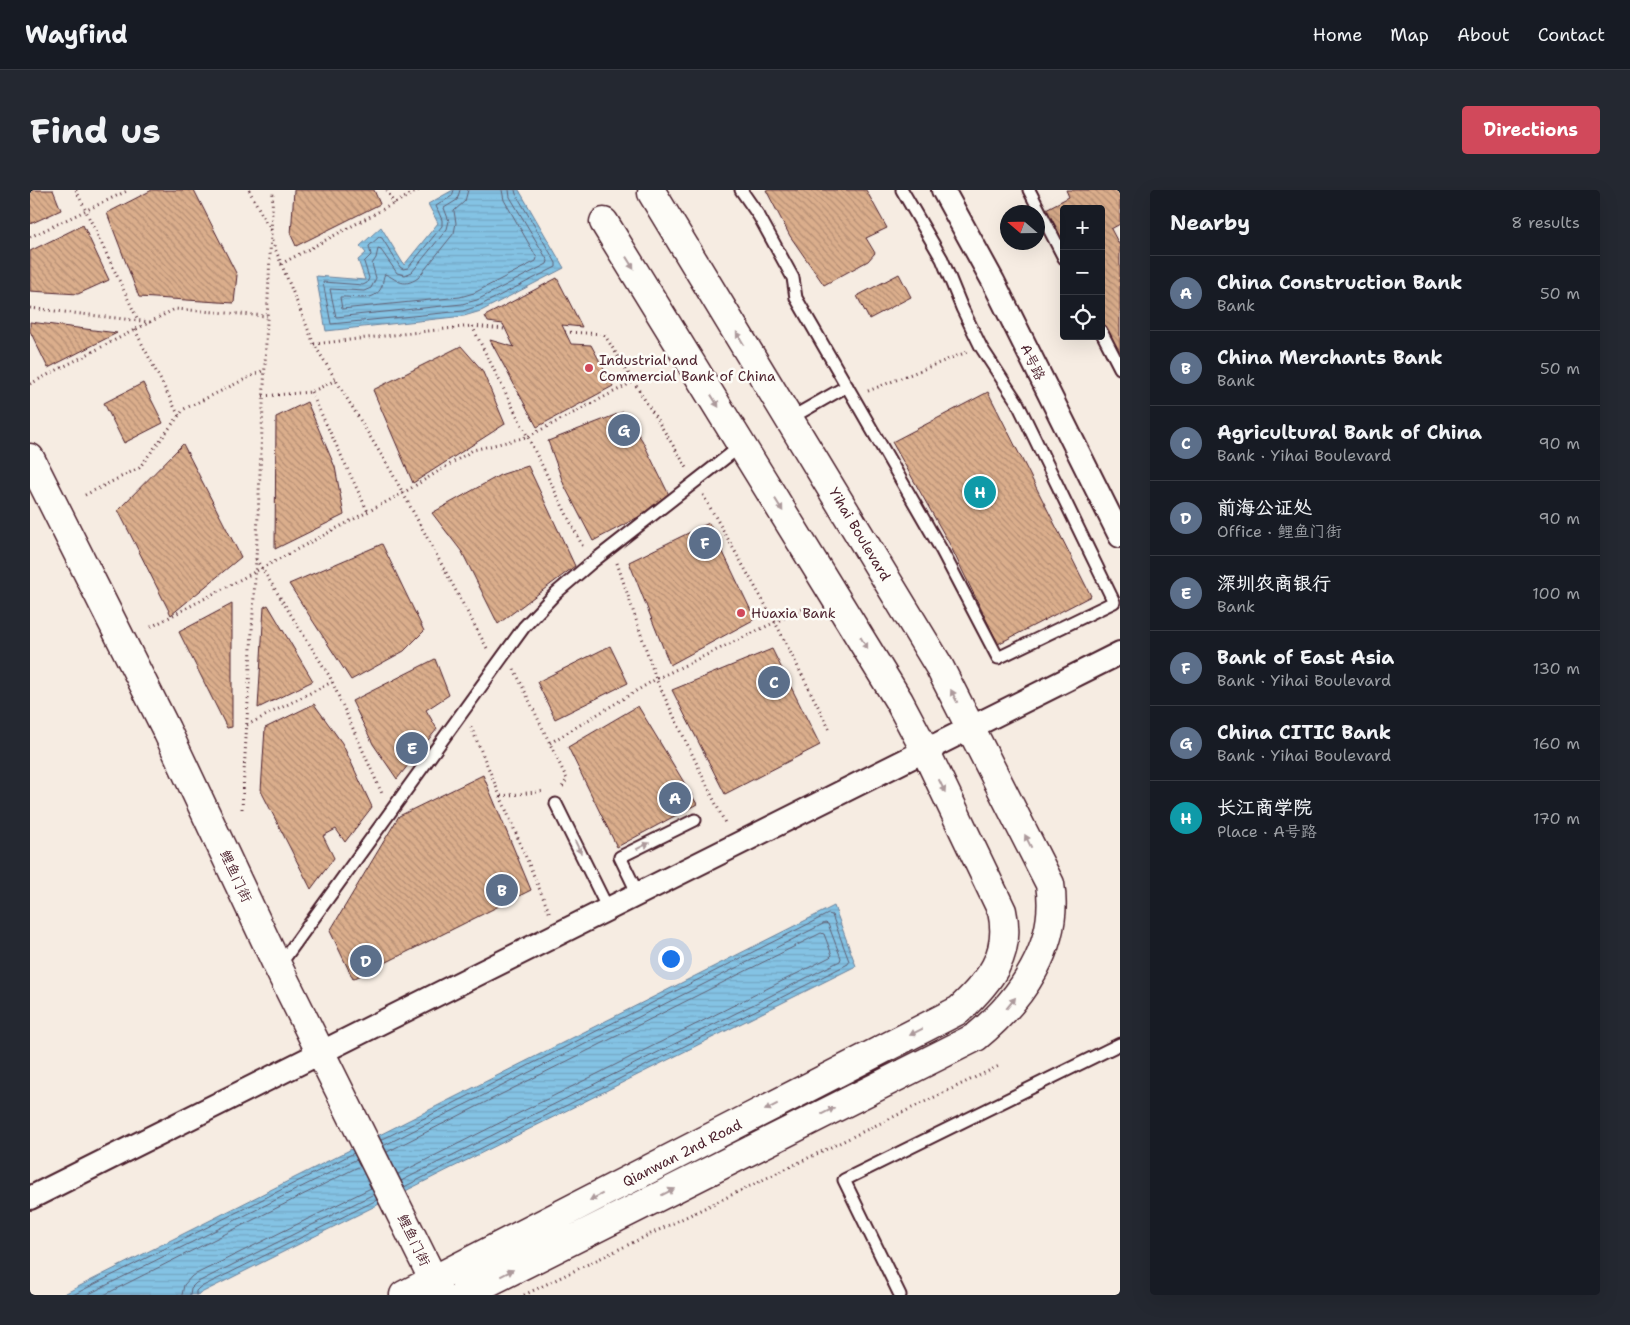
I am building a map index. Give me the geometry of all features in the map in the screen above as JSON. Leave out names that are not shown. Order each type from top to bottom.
[{"type":"street","name":"A号路","points":[[943,190],[993,281],[1120,536]]},
{"type":"street","name":"Yihai Boulevard","points":[[652,193],[939,666],[1050,884]]},
{"type":"street","points":[[604,222],[875,660],[925,750]]},
{"type":"street","name":"鲤鱼门街","points":[[30,458],[166,729],[278,967],[437,1287]]},
{"type":"street","points":[[30,1198],[1120,653]]},
{"type":"street","name":"Qianwan 2nd Road","points":[[404,1295],[437,1287],[959,1010],[986,983],[995,970],[1005,935],[1002,911],[925,750]]},
{"type":"street","name":"Qianwan 2nd Road","points":[[463,1295],[976,1037],[995,1022],[1010,1005],[1035,967],[1050,924],[1052,900],[1050,884]]},
{"type":"lane","points":[[741,190],[760,216],[793,278],[796,298],[942,551],[998,658],[1114,602],[1016,402],[980,347],[942,259],[902,190]]},
{"type":"lane","points":[[1029,190],[1060,250]]},
{"type":"lane","points":[[1105,339],[1120,368]]},
{"type":"lane","points":[[789,419],[850,391]]},
{"type":"lane","points":[[278,967],[524,627],[556,593],[591,562],[742,445]]},
{"type":"lane","points":[[556,804],[608,909]]},
{"type":"lane","points":[[638,894],[620,857],[695,820]]},
{"type":"lane","points":[[900,1295],[844,1180],[1120,1044]]},
{"type":"path","points":[[76,190],[138,320]]},
{"type":"path","points":[[30,237],[129,190]]},
{"type":"path","points":[[249,190],[271,232]]},
{"type":"path","points":[[242,809],[273,190]]},
{"type":"path","points":[[387,190],[394,204]]},
{"type":"path","points":[[281,264],[419,190]]},
{"type":"path","points":[[271,238],[314,344],[403,493],[496,665]]},
{"type":"path","points":[[30,308],[151,322]]},
{"type":"path","points":[[30,384],[176,309],[267,316]]},
{"type":"path","points":[[314,344],[472,326],[505,329]]},
{"type":"path","points":[[472,326],[591,562]]},
{"type":"path","points":[[135,330],[179,416]]},
{"type":"path","points":[[566,332],[604,334],[695,481],[775,622],[830,730]]},
{"type":"path","points":[[850,391],[980,347]]},
{"type":"path","points":[[85,495],[139,468],[184,409],[264,370]]},
{"type":"path","points":[[263,396],[311,392],[336,380]]},
{"type":"path","points":[[151,627],[403,493],[473,450],[528,437],[633,382]]},
{"type":"path","points":[[311,392],[368,512]]},
{"type":"path","points":[[611,546],[656,679],[728,830]]},
{"type":"path","points":[[256,559],[332,682],[390,812]]},
{"type":"path","points":[[550,743],[656,679],[808,606]]},
{"type":"path","points":[[501,796],[562,789],[567,779],[506,651]]},
{"type":"path","points":[[246,726],[332,682]]},
{"type":"path","points":[[464,710],[552,917]]},
{"type":"path","points":[[524,1295],[999,1066]]},
{"type":"water","points":[[453,190],[519,190],[564,268],[481,311],[464,316],[326,331],[316,276],[365,280],[358,260],[366,253],[360,246],[381,227],[404,265],[438,223],[428,204]]},
{"type":"water","points":[[834,906],[856,966],[197,1295],[62,1295]]},
{"type":"building","points":[[30,190],[53,190],[61,210],[30,224]]},
{"type":"building","points":[[152,190],[194,190],[237,275],[234,303],[139,297],[107,213]]},
{"type":"building","points":[[294,190],[374,190],[380,204],[296,246],[291,235]]},
{"type":"building","points":[[766,190],[866,190],[887,228],[866,238],[875,253],[868,261],[824,285],[790,236]]},
{"type":"building","points":[[1066,190],[1120,190],[1120,224],[1111,229],[1120,246],[1119,353],[1105,326],[1105,205],[1060,205],[1060,235],[1046,209],[1069,197]]},
{"type":"building","points":[[83,225],[109,280],[78,294],[30,291],[30,251]]},
{"type":"building","points":[[899,274],[911,297],[869,319],[857,296]]},
{"type":"building","points":[[557,278],[582,327],[562,325],[571,344],[591,345],[613,386],[537,427],[490,340],[514,347],[503,324],[488,322],[485,316]]},
{"type":"building","points":[[30,322],[117,333],[48,368],[30,331]]},
{"type":"building","points":[[461,346],[482,370],[505,424],[413,483],[373,390]]},
{"type":"building","points":[[143,383],[163,423],[124,443],[104,403]]},
{"type":"building","points":[[988,392],[1091,596],[998,644],[949,543],[892,442]]},
{"type":"building","points":[[307,402],[335,467],[344,515],[275,549],[276,417]]},
{"type":"building","points":[[623,412],[642,440],[669,495],[644,514],[593,541],[564,485],[548,441]]},
{"type":"building","points":[[183,444],[241,557],[171,615],[118,510]]},
{"type":"building","points":[[528,466],[575,566],[498,624],[462,552],[432,513],[500,475]]},
{"type":"building","points":[[709,523],[755,619],[670,665],[629,562]]},
{"type":"building","points":[[382,544],[424,631],[404,651],[351,680],[289,584]]},
{"type":"building","points":[[232,604],[232,727],[227,728],[179,632]]},
{"type":"building","points":[[268,605],[313,681],[258,708],[264,607]]},
{"type":"building","points":[[610,646],[628,683],[555,719],[537,682]]},
{"type":"building","points":[[772,649],[820,745],[725,794],[672,690]]},
{"type":"building","points":[[435,659],[449,695],[426,710],[437,729],[397,779],[373,744],[352,701]]},
{"type":"building","points":[[314,704],[342,743],[372,807],[345,842],[336,829],[323,836],[334,858],[311,889],[261,791],[265,728]]},
{"type":"building","points":[[638,706],[697,804],[617,847],[568,747]]},
{"type":"building","points":[[483,775],[531,890],[353,979],[330,931],[399,816]]},
{"type":"place","name":"Industrial and Commercial Bank of China","points":[[589,368]]},
{"type":"place","name":"China CITIC Bank","points":[[624,430]]},
{"type":"place","name":"长江商学院","points":[[980,492]]},
{"type":"place","name":"Bank of East Asia","points":[[705,543]]},
{"type":"place","name":"Huaxia Bank","points":[[741,613]]},
{"type":"place","name":"Agricultural Bank of China","points":[[774,682]]},
{"type":"place","name":"深圳农商银行","points":[[412,748]]},
{"type":"place","name":"China Construction Bank","points":[[675,798]]},
{"type":"place","name":"China Merchants Bank","points":[[502,890]]},
{"type":"place","name":"前海公证处","points":[[366,961]]}]
